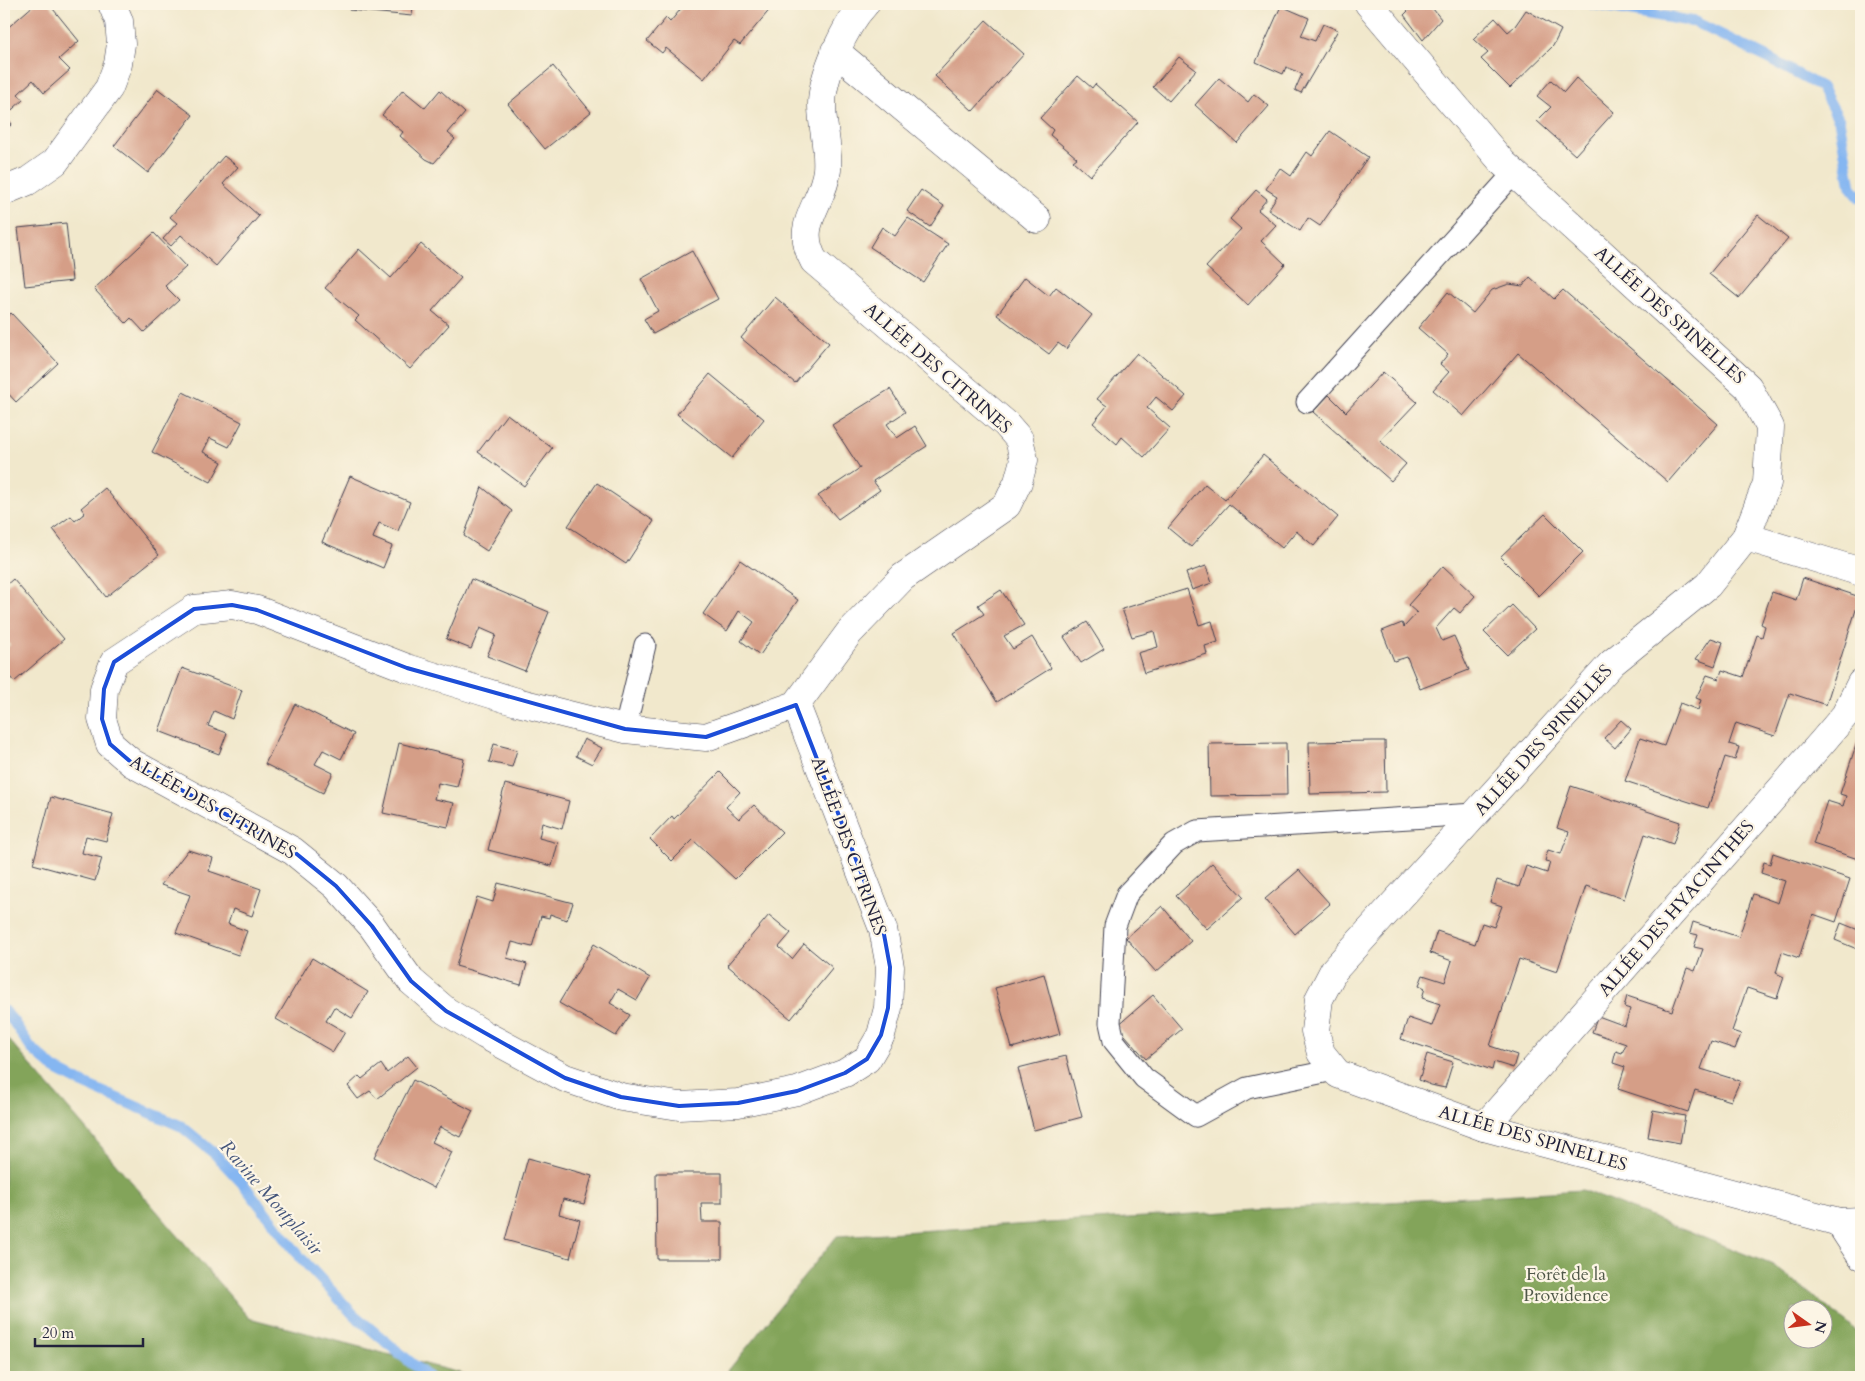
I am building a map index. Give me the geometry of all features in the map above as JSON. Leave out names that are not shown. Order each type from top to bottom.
[{"type":"street","points":[[4,190],[28,181],[55,162],[109,88],[118,64],[121,44],[119,21],[112,4]]},
{"type":"street","name":"ALLÉE DES CITRINES","points":[[796,705],[883,929],[890,967],[888,1008],[881,1035],[867,1059],[845,1073],[797,1091],[738,1102],[679,1106],[621,1097],[565,1078],[485,1035],[446,1011],[411,981],[372,926],[336,886],[293,851],[132,763],[110,744],[102,719],[104,689],[114,662],[194,609],[232,605],[257,610],[407,668],[518,702],[625,729],[706,737],[796,705],[849,633],[903,577],[1007,505],[1018,482],[1024,460],[1019,438],[1006,424],[814,261],[808,250],[806,239],[807,224],[827,171],[826,137],[822,104],[835,51],[858,11],[865,4]]},
{"type":"street","name":"ALLÉE DES SPINELLES","points":[[1369,4],[1503,163],[1748,386],[1770,427],[1767,483],[1746,537],[1708,585],[1612,663],[1334,970],[1319,999],[1315,1031],[1321,1053],[1338,1074],[1484,1127],[1850,1222],[1861,1256]]},
{"type":"street","points":[[835,51],[1037,219]]},
{"type":"street","points":[[1746,537],[1861,572]]},
{"type":"street","name":"ALLÉE DES HYACINTHES","points":[[1484,1127],[1823,741],[1844,715],[1861,683]]},
{"type":"lane","points":[[1307,402],[1514,173]]},
{"type":"lane","points":[[625,729],[645,645]]},
{"type":"lane","points":[[1334,1070],[1247,1088],[1196,1116],[1144,1078],[1114,1041],[1110,1023],[1115,926],[1127,894],[1174,844],[1197,831],[1475,814]]},
{"type":"highlighted area","points":[[232,605],[257,610],[407,668],[625,729],[706,737],[796,705],[883,929],[890,967],[888,1008],[881,1035],[867,1059],[845,1073],[797,1091],[738,1103],[679,1106],[621,1097],[565,1078],[446,1011],[411,981],[372,926],[336,886],[293,851],[132,763],[110,744],[102,719],[104,689],[114,662],[194,609]]},
{"type":"green space","points":[[4,1034],[249,1318],[475,1377],[4,1377]]},
{"type":"green space","name":"Forêt de la Providence","points":[[1582,1190],[1773,1265],[1815,1298],[1782,1298],[1782,1348],[1832,1348],[1832,1311],[1861,1334],[1861,1377],[723,1377],[837,1236]]},
{"type":"building","points":[[35,4],[49,4],[79,41],[59,59],[70,70],[44,93],[33,80],[18,94],[23,100],[5,116],[12,124],[4,132],[4,31]]},
{"type":"building","points":[[350,4],[413,4],[412,16],[349,10]]},
{"type":"building","points":[[685,4],[768,4],[772,7],[740,45],[734,41],[704,79],[666,48],[662,53],[647,41],[666,18],[670,22]]},
{"type":"building","points":[[1415,4],[1429,4],[1441,19],[1423,40],[1404,15]]},
{"type":"building","points":[[1281,6],[1309,18],[1301,36],[1315,41],[1323,24],[1338,30],[1301,93],[1295,90],[1302,74],[1286,67],[1283,74],[1256,62]]},
{"type":"building","points":[[1526,10],[1561,30],[1553,46],[1510,88],[1481,59],[1488,53],[1473,39],[1495,18],[1508,32],[1515,26]]},
{"type":"building","points":[[986,20],[1024,54],[973,111],[935,76]]},
{"type":"building","points":[[1179,57],[1196,70],[1169,101],[1153,87]]},
{"type":"building","points":[[553,66],[591,112],[545,149],[508,104]]},
{"type":"building","points":[[1078,76],[1092,88],[1095,84],[1138,122],[1090,176],[1073,161],[1077,158],[1050,135],[1053,130],[1040,118]]},
{"type":"building","points":[[1219,78],[1248,102],[1254,94],[1269,106],[1237,143],[1195,105]]},
{"type":"building","points":[[1576,78],[1614,112],[1575,155],[1537,121],[1551,107],[1537,96],[1551,80],[1564,92]]},
{"type":"building","points":[[158,89],[193,115],[148,173],[114,146]]},
{"type":"building","points":[[403,90],[425,108],[440,90],[465,113],[448,133],[455,139],[434,163],[426,159],[400,136],[403,132],[382,115]]},
{"type":"building","points":[[1330,131],[1368,157],[1320,226],[1308,218],[1300,231],[1268,210],[1277,196],[1266,189],[1280,168],[1291,176],[1307,152],[1312,156]]},
{"type":"building","points":[[224,156],[238,167],[223,184],[259,216],[216,266],[181,235],[171,246],[163,239],[177,223],[170,217]]},
{"type":"building","points":[[921,190],[944,206],[930,227],[907,211]]},
{"type":"building","points":[[1256,190],[1267,199],[1258,210],[1276,225],[1261,241],[1285,264],[1248,305],[1206,267],[1241,229],[1230,219]]},
{"type":"building","points":[[1758,215],[1788,239],[1739,298],[1709,274]]},
{"type":"building","points":[[908,218],[948,244],[923,282],[870,247],[882,227],[895,236]]},
{"type":"building","points":[[66,223],[72,281],[25,286],[18,228]]},
{"type":"building","points":[[154,233],[186,267],[165,286],[179,300],[144,332],[131,318],[126,323],[94,289]]},
{"type":"building","points":[[421,244],[461,278],[432,311],[449,325],[410,369],[355,320],[359,316],[325,288],[359,249],[391,278]]},
{"type":"building","points":[[692,251],[718,299],[653,334],[644,319],[658,311],[641,279]]},
{"type":"building","points":[[1025,277],[1049,296],[1056,287],[1092,315],[1066,349],[1058,343],[1049,354],[997,315]]},
{"type":"building","points":[[1530,277],[1554,299],[1563,290],[1718,424],[1668,482],[1518,353],[1463,416],[1433,390],[1449,372],[1440,364],[1448,354],[1418,328],[1448,292],[1473,313],[1492,290],[1509,284],[1523,286]]},
{"type":"building","points":[[775,297],[829,343],[795,383],[741,338]]},
{"type":"building","points":[[11,313],[58,363],[16,402],[4,389],[4,320]]},
{"type":"building","points":[[1137,353],[1186,396],[1173,411],[1156,397],[1147,408],[1170,428],[1144,457],[1122,437],[1117,444],[1093,423],[1107,406],[1097,399]]},
{"type":"building","points":[[1383,372],[1417,402],[1380,441],[1406,464],[1391,481],[1313,412],[1329,395],[1346,412]]},
{"type":"building","points":[[710,374],[764,419],[732,458],[677,414]]},
{"type":"building","points":[[890,389],[905,412],[887,424],[897,438],[915,426],[927,446],[873,481],[880,490],[838,519],[818,496],[860,468],[832,425]]},
{"type":"building","points":[[183,392],[242,422],[229,447],[210,438],[203,452],[222,462],[211,482],[152,452]]},
{"type":"building","points":[[507,414],[552,448],[524,486],[478,452]]},
{"type":"building","points":[[1263,455],[1338,517],[1314,546],[1296,531],[1282,548],[1229,504],[1191,547],[1168,528],[1205,484],[1225,500]]},
{"type":"building","points":[[350,476],[410,502],[398,531],[379,523],[373,538],[392,546],[383,568],[322,542]]},
{"type":"building","points":[[597,483],[654,521],[626,564],[568,526]]},
{"type":"building","points":[[482,487],[512,511],[487,551],[464,536]]},
{"type":"building","points":[[105,488],[159,555],[106,597],[53,529],[71,516],[75,521],[85,513],[81,508]]},
{"type":"building","points":[[1545,514],[1583,552],[1539,596],[1500,557]]},
{"type":"building","points":[[740,560],[798,600],[760,655],[741,641],[754,622],[739,611],[727,631],[703,614]]},
{"type":"building","points":[[1206,566],[1212,583],[1192,590],[1186,573]]},
{"type":"building","points":[[1443,566],[1475,596],[1460,613],[1454,608],[1436,628],[1442,641],[1454,636],[1469,670],[1420,689],[1407,657],[1394,661],[1382,631],[1402,623],[1404,627],[1417,613],[1408,605]]},
{"type":"building","points":[[1803,578],[1860,597],[1826,705],[1790,693],[1775,736],[1736,723],[1729,744],[1739,747],[1735,760],[1725,757],[1708,808],[1625,781],[1640,738],[1664,746],[1680,703],[1698,710],[1701,700],[1696,698],[1707,675],[1719,679],[1722,670],[1743,677],[1757,635],[1762,637],[1765,626],[1761,624],[1772,592],[1796,600]]},
{"type":"building","points":[[13,579],[64,639],[14,682],[4,669],[4,650],[10,645],[4,637],[4,587]]},
{"type":"building","points":[[471,579],[549,612],[525,671],[487,656],[496,635],[480,628],[471,649],[446,639]]},
{"type":"building","points":[[1187,589],[1199,625],[1212,621],[1218,642],[1205,646],[1207,654],[1144,673],[1138,653],[1158,647],[1154,631],[1132,637],[1122,609]]},
{"type":"building","points":[[1001,590],[1024,625],[1004,636],[1013,649],[1032,637],[1051,668],[997,702],[954,633],[984,614],[978,605]]},
{"type":"building","points":[[1512,605],[1535,629],[1507,655],[1484,632]]},
{"type":"building","points":[[1087,622],[1104,649],[1081,663],[1064,637]]},
{"type":"building","points":[[1711,638],[1723,642],[1715,666],[1696,659]]},
{"type":"building","points":[[182,668],[242,690],[232,719],[214,711],[208,726],[227,733],[219,754],[159,731]]},
{"type":"building","points":[[295,704],[354,734],[341,759],[323,750],[315,764],[333,773],[323,793],[265,764]]},
{"type":"building","points":[[1621,720],[1631,729],[1615,748],[1604,738]]},
{"type":"building","points":[[584,739],[602,748],[592,764],[576,756]]},
{"type":"building","points":[[1858,739],[1861,740],[1861,860],[1813,844],[1827,801],[1843,806],[1846,796],[1840,794]]},
{"type":"building","points":[[1385,741],[1386,792],[1310,794],[1309,742]]},
{"type":"building","points":[[399,743],[464,759],[457,787],[438,783],[434,799],[454,803],[448,827],[383,813]]},
{"type":"building","points":[[1286,743],[1287,795],[1210,796],[1209,744]]},
{"type":"building","points":[[494,744],[517,750],[512,767],[489,762]]},
{"type":"building","points":[[720,772],[740,792],[726,807],[739,819],[754,805],[782,832],[735,879],[693,840],[672,861],[650,839],[672,816],[674,819]]},
{"type":"building","points":[[505,784],[569,801],[562,829],[542,823],[539,838],[558,843],[552,866],[488,850]]},
{"type":"building","points":[[1571,786],[1680,822],[1673,844],[1645,834],[1624,899],[1586,886],[1557,972],[1519,959],[1490,1046],[1517,1055],[1513,1068],[1494,1062],[1492,1070],[1401,1039],[1408,1018],[1432,1026],[1440,1004],[1422,998],[1425,988],[1419,985],[1423,975],[1445,982],[1452,961],[1430,953],[1437,931],[1475,944],[1482,923],[1494,927],[1502,906],[1490,902],[1497,880],[1519,887],[1526,866],[1547,873],[1550,862],[1545,861],[1548,850],[1561,854],[1569,832],[1557,828]]},
{"type":"building","points":[[51,797],[113,814],[106,841],[86,836],[82,853],[102,858],[95,881],[33,864]]},
{"type":"building","points":[[188,850],[213,858],[209,871],[261,889],[252,916],[233,909],[228,924],[247,931],[238,955],[176,933],[190,895],[161,885]]},
{"type":"building","points":[[1773,853],[1850,879],[1836,922],[1813,914],[1799,958],[1782,952],[1776,973],[1784,977],[1777,998],[1747,988],[1732,1031],[1741,1034],[1735,1049],[1711,1041],[1701,1069],[1740,1081],[1731,1101],[1695,1090],[1688,1112],[1618,1089],[1625,1067],[1613,1063],[1616,1051],[1622,1053],[1626,1044],[1592,1032],[1598,1016],[1625,1026],[1630,1009],[1624,1007],[1627,996],[1672,1011],[1687,968],[1695,971],[1703,949],[1694,947],[1698,935],[1690,933],[1693,922],[1739,937],[1753,894],[1778,903],[1785,881],[1761,873],[1764,862],[1770,864]]},
{"type":"building","points":[[1212,863],[1243,897],[1207,929],[1176,896]]},
{"type":"building","points":[[1299,870],[1330,904],[1295,934],[1265,899]]},
{"type":"building","points":[[498,883],[573,903],[567,920],[550,914],[549,918],[541,916],[532,947],[512,942],[507,958],[527,964],[521,985],[456,966],[477,897],[493,902]]},
{"type":"building","points":[[1162,906],[1191,941],[1156,972],[1126,938]]},
{"type":"building","points":[[769,915],[791,933],[779,947],[792,959],[804,944],[833,968],[791,1019],[727,965]]},
{"type":"building","points":[[1841,923],[1861,931],[1857,949],[1835,940]]},
{"type":"building","points":[[594,944],[650,978],[637,1000],[618,989],[610,1003],[630,1015],[616,1036],[559,1003]]},
{"type":"building","points":[[312,958],[368,992],[352,1018],[334,1007],[326,1021],[345,1032],[333,1052],[276,1019]]},
{"type":"building","points":[[1044,974],[1060,1034],[1012,1048],[995,988]]},
{"type":"building","points":[[1153,995],[1182,1029],[1146,1059],[1117,1026]]},
{"type":"building","points":[[1427,1054],[1453,1062],[1445,1088],[1419,1080]]},
{"type":"building","points":[[408,1056],[417,1067],[377,1099],[370,1091],[358,1099],[348,1086],[359,1076],[362,1079],[381,1064],[387,1073]]},
{"type":"building","points":[[1066,1056],[1082,1117],[1034,1130],[1018,1068]]},
{"type":"building","points":[[413,1080],[473,1111],[460,1137],[440,1127],[432,1142],[452,1152],[434,1188],[374,1157]]},
{"type":"building","points":[[1653,1110],[1685,1116],[1680,1143],[1648,1137]]},
{"type":"building","points":[[528,1158],[592,1176],[584,1204],[563,1199],[559,1214],[580,1220],[570,1258],[505,1240]]},
{"type":"building","points":[[656,1173],[722,1173],[722,1203],[701,1203],[702,1222],[722,1222],[722,1259],[657,1259]]},
{"type":"waterway","points":[[1592,4],[1695,22],[1821,87],[1839,120],[1851,187],[1861,199]]},
{"type":"waterway","name":"Ravine Montplaisir","points":[[4,1011],[31,1048],[55,1069],[82,1083],[181,1126],[215,1154],[244,1185],[300,1257],[354,1315],[428,1377]]}]
